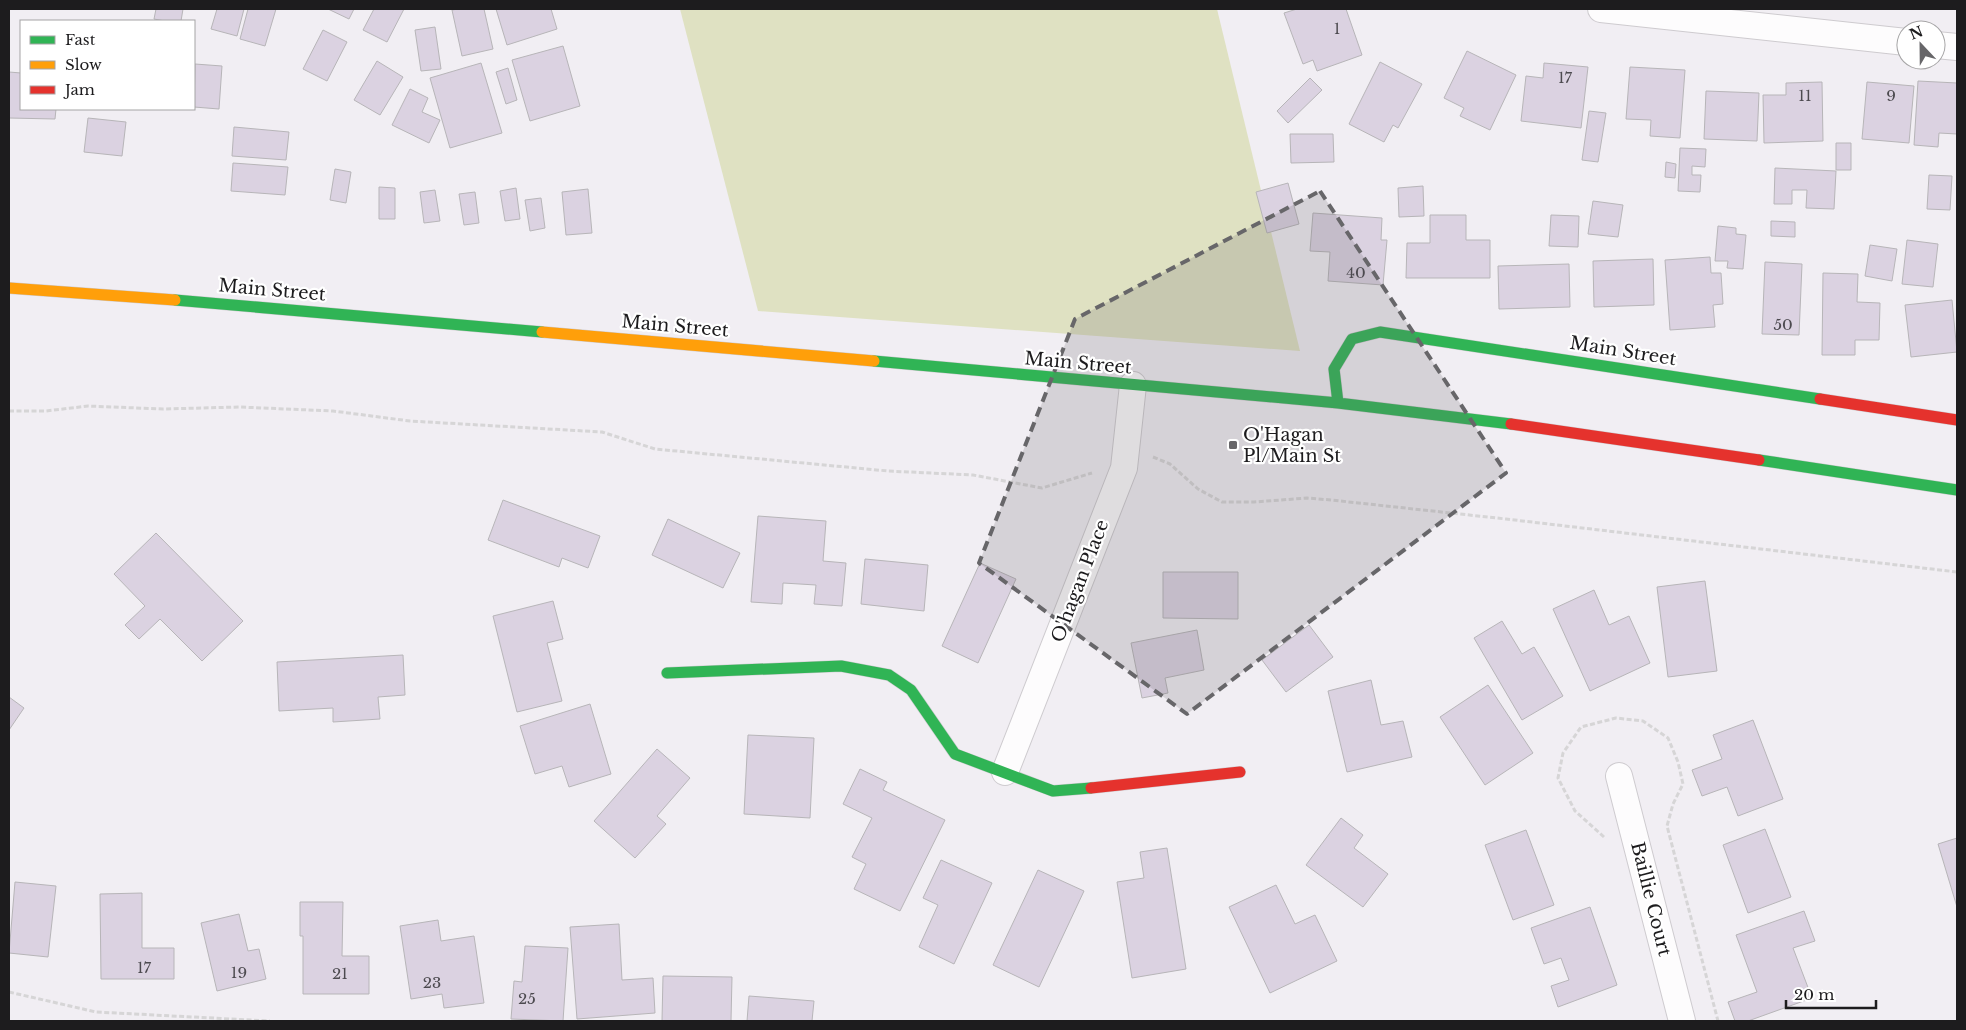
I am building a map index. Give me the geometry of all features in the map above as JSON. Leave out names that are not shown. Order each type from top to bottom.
[{"type":"main road","name":"Main Street","points":[[9,288],[288,308],[1338,403],[1573,432],[1957,490]]},
{"type":"main road","name":"Main Street","points":[[1338,403],[1334,369],[1352,339],[1380,332],[1957,420]]},
{"type":"main road","points":[[667,673],[841,666],[889,675],[911,690],[955,754],[1053,790],[1135,784],[1240,772]]},
{"type":"street","points":[[1601,9],[1720,15],[1896,41]]},
{"type":"street","name":"O'hagan Place","points":[[1005,772],[1125,463],[1133,385]]},
{"type":"street","name":"Baillie Court","points":[[1619,776],[1682,1021]]},
{"type":"path","points":[[9,411],[46,411],[88,406],[163,409],[239,407],[333,411],[410,421],[602,432],[655,449],[888,471],[973,475],[1042,488],[1125,463],[1153,457],[1170,464],[1198,489],[1222,502],[1254,502],[1307,498],[1331,500],[1957,572]]},
{"type":"path","points":[[9,992],[96,1012],[270,1021]]},
{"type":"highlighted area","points":[[1320,191],[1506,473],[1187,714],[979,563],[1075,319]]},
{"type":"green space","points":[[680,9],[1217,9],[1300,351],[758,311]]},
{"type":"building","points":[[156,9],[183,9],[181,20],[154,19]]},
{"type":"building","points":[[217,9],[244,9],[237,36],[211,29]]},
{"type":"building","points":[[248,9],[276,9],[265,46],[240,39]]},
{"type":"building","points":[[328,9],[354,9],[349,19]]},
{"type":"building","points":[[374,9],[404,9],[387,42],[363,30]]},
{"type":"building","points":[[484,9],[493,49],[462,56],[452,10]]},
{"type":"building","points":[[496,9],[551,9],[557,29],[507,45]]},
{"type":"building","points":[[1297,9],[1346,9],[1362,55],[1317,71],[1313,60],[1303,64],[1284,13]]},
{"type":"building","points":[[435,27],[441,69],[421,71],[415,30]]},
{"type":"building","points":[[323,30],[347,42],[327,81],[303,69]]},
{"type":"building","points":[[563,46],[580,106],[530,121],[512,60]]},
{"type":"building","points":[[1467,51],[1516,75],[1490,130],[1460,116],[1464,108],[1444,98]]},
{"type":"building","points":[[377,61],[403,77],[380,115],[354,100]]},
{"type":"building","points":[[1380,62],[1422,84],[1398,128],[1393,125],[1384,142],[1349,124]]},
{"type":"building","points":[[481,63],[502,133],[450,148],[430,78]]},
{"type":"building","points":[[1544,63],[1588,67],[1581,128],[1521,121],[1526,76],[1543,78]]},
{"type":"building","points":[[195,64],[222,66],[219,109],[195,107]]},
{"type":"building","points":[[1630,67],[1685,70],[1680,138],[1650,136],[1651,120],[1626,119]]},
{"type":"building","points":[[508,68],[517,100],[506,104],[496,72]]},
{"type":"building","points":[[9,72],[20,73],[20,110],[56,110],[55,119],[9,118]]},
{"type":"building","points":[[1310,78],[1322,90],[1288,123],[1277,111]]},
{"type":"building","points":[[1918,81],[1957,83],[1957,134],[1939,133],[1938,147],[1914,145]]},
{"type":"building","points":[[1822,82],[1823,141],[1764,143],[1763,95],[1786,95],[1786,83]]},
{"type":"building","points":[[1867,82],[1914,86],[1909,143],[1862,139]]},
{"type":"building","points":[[410,89],[428,98],[422,112],[440,120],[429,143],[392,125]]},
{"type":"building","points":[[1706,91],[1759,93],[1757,141],[1704,139]]},
{"type":"building","points":[[1589,111],[1606,113],[1598,162],[1582,160]]},
{"type":"building","points":[[88,118],[126,122],[122,156],[84,152]]},
{"type":"building","points":[[234,127],[289,132],[286,160],[232,156]]},
{"type":"building","points":[[1290,134],[1333,134],[1334,162],[1291,163]]},
{"type":"building","points":[[1836,143],[1851,143],[1851,170],[1836,170]]},
{"type":"building","points":[[1680,148],[1706,149],[1705,167],[1692,166],[1692,175],[1701,175],[1700,192],[1678,191]]},
{"type":"building","points":[[1666,162],[1676,164],[1675,178],[1665,177]]},
{"type":"building","points":[[233,163],[288,167],[285,195],[231,191]]},
{"type":"building","points":[[1775,168],[1836,171],[1834,209],[1806,208],[1807,190],[1792,190],[1792,204],[1774,204]]},
{"type":"building","points":[[335,169],[351,172],[346,203],[330,200]]},
{"type":"building","points":[[1929,175],[1952,176],[1950,210],[1927,209]]},
{"type":"building","points":[[1288,183],[1299,224],[1267,233],[1256,192]]},
{"type":"building","points":[[1423,186],[1424,216],[1399,217],[1398,188]]},
{"type":"building","points":[[379,187],[395,188],[395,219],[379,219]]},
{"type":"building","points":[[516,188],[520,219],[505,221],[500,191]]},
{"type":"building","points":[[588,189],[592,233],[566,235],[562,192]]},
{"type":"building","points":[[435,190],[440,221],[424,223],[420,192]]},
{"type":"building","points":[[475,192],[479,223],[464,225],[459,194]]},
{"type":"building","points":[[541,198],[545,228],[530,231],[525,200]]},
{"type":"building","points":[[1593,201],[1623,205],[1618,237],[1588,234]]},
{"type":"building","points":[[1313,213],[1382,218],[1381,240],[1387,240],[1383,285],[1328,281],[1330,252],[1310,251]]},
{"type":"building","points":[[1430,215],[1466,215],[1466,240],[1490,240],[1490,278],[1406,278],[1407,243],[1430,243]]},
{"type":"building","points":[[1551,215],[1579,216],[1578,247],[1549,246]]},
{"type":"building","points":[[1771,221],[1795,222],[1795,237],[1771,236]]},
{"type":"building","points":[[1718,226],[1736,228],[1736,234],[1746,235],[1743,269],[1727,268],[1728,261],[1715,261]]},
{"type":"building","points":[[1907,240],[1938,244],[1933,287],[1902,284]]},
{"type":"building","points":[[1870,245],[1897,249],[1892,281],[1865,276]]},
{"type":"building","points":[[1710,257],[1711,273],[1721,273],[1723,304],[1713,305],[1715,327],[1670,330],[1665,260]]},
{"type":"building","points":[[1653,259],[1654,305],[1594,307],[1593,261]]},
{"type":"building","points":[[1765,262],[1802,264],[1799,335],[1762,334]]},
{"type":"building","points":[[1569,264],[1570,307],[1499,309],[1498,266]]},
{"type":"building","points":[[1823,273],[1858,274],[1857,302],[1880,303],[1879,340],[1855,340],[1855,355],[1822,355]]},
{"type":"building","points":[[1952,300],[1957,352],[1911,357],[1905,305]]},
{"type":"building","points":[[503,500],[600,536],[588,568],[562,558],[559,567],[488,540]]},
{"type":"building","points":[[758,516],[826,521],[823,561],[846,563],[842,606],[814,604],[816,585],[783,583],[782,604],[751,602]]},
{"type":"building","points":[[668,519],[740,553],[723,588],[652,555]]},
{"type":"building","points":[[156,533],[243,621],[202,661],[160,619],[139,639],[125,625],[145,606],[114,574]]},
{"type":"building","points":[[865,559],[928,565],[924,611],[861,604]]},
{"type":"building","points":[[980,563],[1016,579],[978,663],[942,646]]},
{"type":"building","points":[[1163,572],[1238,572],[1238,619],[1163,618]]},
{"type":"building","points":[[1705,581],[1717,671],[1668,677],[1657,587]]},
{"type":"building","points":[[1594,590],[1609,625],[1629,616],[1650,663],[1590,691],[1553,609]]},
{"type":"building","points":[[553,601],[563,639],[547,643],[562,701],[517,712],[493,616]]},
{"type":"building","points":[[1502,621],[1522,654],[1534,647],[1563,696],[1522,720],[1474,638]]},
{"type":"building","points":[[1309,625],[1333,657],[1286,692],[1262,660]]},
{"type":"building","points":[[1197,630],[1204,670],[1165,678],[1168,693],[1142,698],[1131,643]]},
{"type":"building","points":[[403,655],[405,695],[378,697],[380,719],[333,722],[333,708],[279,711],[277,662]]},
{"type":"building","points":[[1371,680],[1381,725],[1403,721],[1412,757],[1347,772],[1328,691]]},
{"type":"building","points":[[1488,685],[1533,753],[1485,785],[1440,717]]},
{"type":"building","points":[[9,697],[24,708],[9,730]]},
{"type":"building","points":[[590,704],[611,774],[569,787],[562,766],[535,774],[520,726]]},
{"type":"building","points":[[1753,720],[1783,799],[1738,816],[1727,787],[1702,796],[1692,770],[1722,759],[1713,735]]},
{"type":"building","points":[[748,735],[814,738],[810,818],[744,814]]},
{"type":"building","points":[[657,749],[690,778],[657,816],[666,824],[635,858],[594,821]]},
{"type":"building","points":[[860,769],[887,782],[883,790],[945,820],[900,911],[854,889],[866,864],[852,857],[872,818],[843,804]]},
{"type":"building","points":[[1341,818],[1363,835],[1354,848],[1388,874],[1363,907],[1306,865]]},
{"type":"building","points":[[1765,829],[1791,897],[1748,913],[1723,845]]},
{"type":"building","points":[[1526,830],[1554,905],[1513,920],[1485,845]]},
{"type":"building","points":[[1957,838],[1957,907],[1938,844]]},
{"type":"building","points":[[1167,848],[1186,969],[1132,978],[1117,882],[1144,878],[1140,852]]},
{"type":"building","points":[[941,860],[992,883],[954,964],[919,947],[938,905],[923,898]]},
{"type":"building","points":[[1038,870],[1084,891],[1039,987],[993,965]]},
{"type":"building","points":[[15,882],[56,886],[48,957],[9,953]]},
{"type":"building","points":[[1276,885],[1295,924],[1315,915],[1337,961],[1270,993],[1229,907]]},
{"type":"building","points":[[142,893],[142,948],[174,948],[174,979],[101,979],[100,894]]},
{"type":"building","points":[[300,902],[343,902],[342,956],[369,956],[369,994],[303,994],[303,936],[300,936]]},
{"type":"building","points":[[1590,907],[1617,985],[1558,1007],[1551,986],[1569,980],[1561,958],[1544,964],[1531,928]]},
{"type":"building","points":[[1804,911],[1815,941],[1793,948],[1812,998],[1748,1021],[1735,1021],[1728,1002],[1757,992],[1736,935]]},
{"type":"building","points":[[239,914],[248,951],[259,949],[266,979],[217,991],[201,923]]},
{"type":"building","points":[[438,920],[441,941],[474,936],[484,1003],[444,1008],[442,994],[411,999],[400,926]]},
{"type":"building","points":[[619,924],[622,980],[653,978],[655,1013],[577,1019],[570,927]]},
{"type":"building","points":[[525,946],[568,948],[563,1021],[511,1019],[514,981],[522,982]]},
{"type":"building","points":[[663,976],[732,977],[731,1021],[662,1021]]},
{"type":"building","points":[[749,996],[814,1001],[812,1021],[747,1021]]},
{"type":"traffic: fast","points":[[175,300],[542,332]]},
{"type":"traffic: fast","points":[[1338,403],[1334,369],[1352,339],[1380,332],[1820,399]]},
{"type":"traffic: fast","points":[[874,361],[1338,403],[1511,424]]},
{"type":"traffic: fast","points":[[1759,460],[1957,490]]},
{"type":"traffic: fast","points":[[667,673],[841,666],[889,675],[911,690],[955,754],[1053,791],[1091,788]]},
{"type":"traffic: slow","points":[[9,288],[175,300]]},
{"type":"traffic: slow","points":[[542,332],[874,361]]},
{"type":"traffic: jam","points":[[1820,399],[1957,420]]},
{"type":"traffic: jam","points":[[1511,424],[1759,460]]},
{"type":"traffic: jam","points":[[1091,788],[1240,772]]},
{"type":"place","name":"O'Hagan Pl/Main St","points":[[1233,445]]}]
